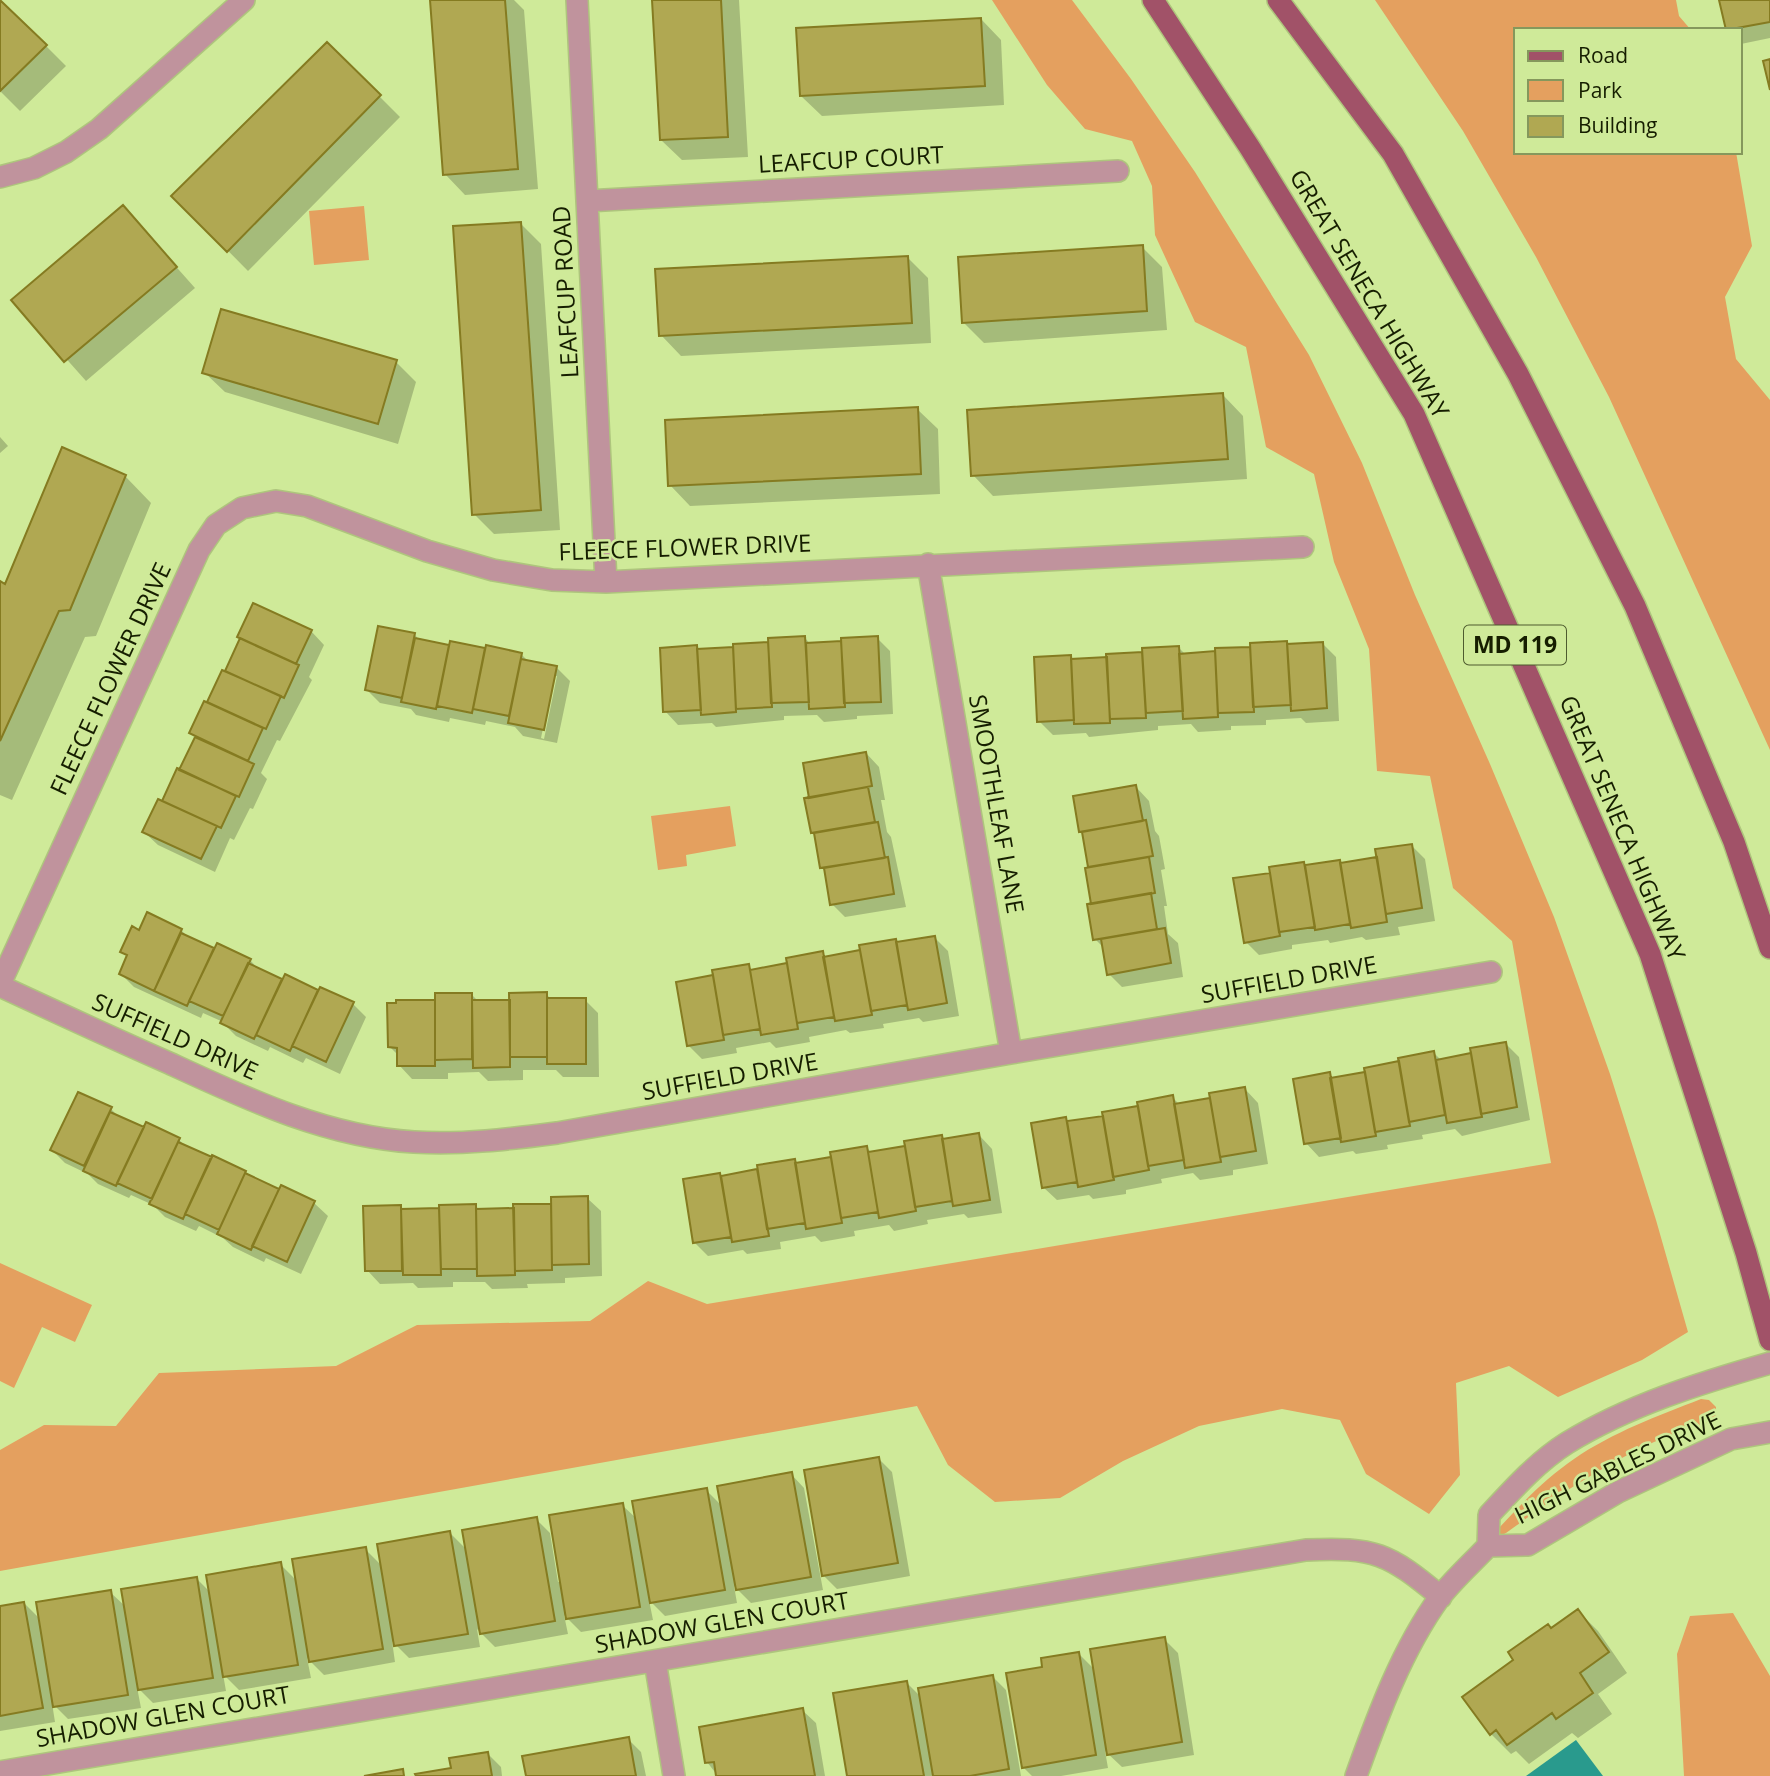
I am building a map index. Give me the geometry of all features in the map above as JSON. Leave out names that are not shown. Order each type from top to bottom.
[{"type":"main road","name":"GREAT SENECA HIGHWAY","points":[[1153,0],[1250,148],[1414,414],[1650,954],[1746,1253],[1770,1340]]},
{"type":"main road","points":[[1278,0],[1393,154],[1518,373],[1635,606],[1734,842],[1770,948]]},
{"type":"street","points":[[0,177],[34,168],[66,152],[99,129],[244,0]]},
{"type":"street","name":"LEAFCUP ROAD","points":[[577,0],[607,582]]},
{"type":"street","name":"LEAFCUP COURT","points":[[587,201],[1118,171]]},
{"type":"street","name":"FLEECE FLOWER DRIVE","points":[[0,985],[200,550],[216,525],[242,508],[276,501],[307,506],[427,551],[493,570],[552,580],[607,582],[1303,547]]},
{"type":"street","name":"SMOOTHLEAF LANE","points":[[928,564],[1011,1053]]},
{"type":"street","name":"SUFFIELD DRIVE","points":[[0,985],[231,1092],[290,1115],[352,1133],[414,1142],[490,1141],[557,1133],[1491,972]]},
{"type":"street","name":"HIGH GABLES DRIVE","points":[[1770,1363],[1719,1377],[1629,1409],[1566,1444],[1527,1475],[1489,1515],[1488,1546],[1528,1545],[1618,1492],[1731,1439],[1770,1432]]},
{"type":"street","points":[[1356,1776],[1410,1647],[1441,1597],[1488,1546]]},
{"type":"street","name":"SHADOW GLEN COURT","points":[[0,1772],[1306,1550],[1352,1548],[1374,1553],[1411,1572],[1441,1597]]},
{"type":"street","points":[[655,1661],[674,1776]]},
{"type":"green space","points":[[992,0],[1072,0],[1195,172],[1309,355],[1362,463],[1415,595],[1554,917],[1610,1074],[1688,1332],[1642,1360],[1558,1397],[1509,1366],[1456,1383],[1460,1475],[1429,1514],[1366,1474],[1340,1420],[1282,1409],[1199,1426],[1123,1461],[1060,1498],[995,1502],[948,1465],[917,1406],[0,1571],[0,1450],[44,1425],[116,1426],[159,1373],[336,1366],[417,1325],[590,1321],[648,1281],[707,1304],[1551,1163],[1512,941],[1453,888],[1430,776],[1377,771],[1369,649],[1334,562],[1314,474],[1266,447],[1246,347],[1195,322],[1155,235],[1152,186],[1132,141],[1085,129],[1047,85]]},
{"type":"green space","points":[[1375,0],[1676,0],[1679,16],[1689,28],[1514,28],[1514,154],[1736,154],[1752,246],[1725,297],[1736,359],[1770,400],[1770,750],[1609,397],[1536,257],[1463,131]]},
{"type":"green space","points":[[364,206],[369,260],[314,265],[309,211]]},
{"type":"green space","points":[[730,806],[736,846],[686,855],[687,866],[658,870],[651,816]]},
{"type":"green space","points":[[0,1263],[92,1305],[75,1342],[42,1327],[14,1388],[0,1381]]},
{"type":"green space","points":[[1701,1399],[1709,1400],[1716,1407],[1716,1415],[1710,1422],[1634,1451],[1578,1484],[1506,1533],[1500,1536],[1497,1533],[1535,1491],[1589,1449],[1652,1418]]},
{"type":"green space","points":[[1733,1613],[1770,1676],[1770,1776],[1684,1776],[1677,1654],[1690,1616]]},
{"type":"water","points":[[1576,1740],[1603,1776],[1526,1776]]},
{"type":"building","points":[[0,0],[47,45],[0,91]]},
{"type":"building","points":[[430,0],[505,0],[518,169],[443,175]]},
{"type":"building","points":[[652,0],[721,0],[728,137],[660,140]]},
{"type":"building","points":[[1719,0],[1770,0],[1770,22],[1726,28]]},
{"type":"building","points":[[981,18],[985,86],[800,96],[796,28]]},
{"type":"building","points":[[327,42],[381,95],[227,252],[171,196]]},
{"type":"building","points":[[1770,59],[1770,90],[1763,61]]},
{"type":"building","points":[[123,205],[177,267],[64,362],[11,300]]},
{"type":"building","points":[[521,222],[541,510],[472,515],[453,226]]},
{"type":"building","points":[[1143,245],[1147,311],[962,323],[958,257]]},
{"type":"building","points":[[908,256],[912,323],[659,336],[655,269]]},
{"type":"building","points":[[221,309],[397,360],[378,424],[202,373]]},
{"type":"building","points":[[1223,393],[1228,459],[971,476],[967,410]]},
{"type":"building","points":[[918,407],[921,474],[668,486],[665,420]]},
{"type":"building","points":[[62,447],[126,475],[70,610],[59,611],[0,741],[0,581],[5,584]]},
{"type":"building","points":[[253,603],[312,630],[296,664],[237,637]]},
{"type":"building","points":[[378,626],[415,633],[402,698],[365,690]]},
{"type":"building","points":[[805,636],[809,702],[771,703],[768,638]]},
{"type":"building","points":[[878,636],[881,702],[844,703],[841,638]]},
{"type":"building","points":[[240,638],[299,665],[284,698],[225,671]]},
{"type":"building","points":[[415,638],[449,645],[436,709],[401,702]]},
{"type":"building","points":[[450,641],[485,648],[472,713],[437,706]]},
{"type":"building","points":[[841,641],[845,707],[809,709],[806,643]]},
{"type":"building","points":[[1287,641],[1291,705],[1253,707],[1250,643]]},
{"type":"building","points":[[768,642],[772,707],[736,709],[733,644]]},
{"type":"building","points":[[1323,642],[1327,708],[1291,711],[1287,644]]},
{"type":"building","points":[[486,645],[522,653],[509,716],[473,709]]},
{"type":"building","points":[[697,645],[701,710],[663,712],[660,648]]},
{"type":"building","points":[[1179,646],[1183,711],[1146,713],[1142,648]]},
{"type":"building","points":[[733,647],[736,712],[701,715],[697,649]]},
{"type":"building","points":[[1250,647],[1254,712],[1218,713],[1215,648]]},
{"type":"building","points":[[1215,651],[1218,717],[1183,719],[1179,654]]},
{"type":"building","points":[[1142,652],[1146,718],[1110,719],[1106,654]]},
{"type":"building","points":[[1071,655],[1074,720],[1037,722],[1034,657]]},
{"type":"building","points":[[1107,657],[1110,723],[1074,724],[1071,659]]},
{"type":"building","points":[[521,659],[557,666],[544,730],[508,723]]},
{"type":"building","points":[[222,670],[281,696],[266,729],[207,702]]},
{"type":"building","points":[[204,701],[263,728],[248,761],[189,733]]},
{"type":"building","points":[[195,737],[254,764],[239,797],[179,770]]},
{"type":"building","points":[[866,752],[872,786],[809,798],[803,763]]},
{"type":"building","points":[[177,768],[236,796],[221,828],[162,801]]},
{"type":"building","points":[[1136,785],[1143,821],[1079,832],[1073,796]]},
{"type":"building","points":[[868,787],[875,822],[811,833],[804,798]]},
{"type":"building","points":[[158,799],[217,826],[201,859],[142,832]]},
{"type":"building","points":[[1146,820],[1153,856],[1088,867],[1082,832]]},
{"type":"building","points":[[878,822],[885,858],[820,868],[814,833]]},
{"type":"building","points":[[1412,844],[1422,908],[1386,914],[1375,849]]},
{"type":"building","points":[[888,857],[894,894],[830,905],[824,868]]},
{"type":"building","points":[[1149,857],[1155,893],[1091,904],[1085,868]]},
{"type":"building","points":[[1377,857],[1387,922],[1351,928],[1340,863]]},
{"type":"building","points":[[1340,860],[1350,924],[1315,930],[1305,865]]},
{"type":"building","points":[[1304,862],[1315,927],[1279,932],[1269,867]]},
{"type":"building","points":[[1270,873],[1280,936],[1244,943],[1233,878]]},
{"type":"building","points":[[1151,893],[1157,929],[1093,940],[1087,904]]},
{"type":"building","points":[[147,912],[182,929],[154,991],[119,974],[127,955],[120,952],[132,926],[139,930]]},
{"type":"building","points":[[1165,928],[1171,963],[1107,975],[1101,939]]},
{"type":"building","points":[[181,933],[214,948],[187,1006],[154,991]]},
{"type":"building","points":[[935,936],[947,1003],[908,1010],[896,942]]},
{"type":"building","points":[[896,939],[907,1005],[871,1011],[859,945]]},
{"type":"building","points":[[217,943],[251,959],[223,1016],[189,1001]]},
{"type":"building","points":[[860,950],[872,1015],[835,1021],[823,957]]},
{"type":"building","points":[[823,951],[834,1017],[797,1023],[786,958]]},
{"type":"building","points":[[248,963],[282,979],[254,1039],[220,1023]]},
{"type":"building","points":[[787,963],[798,1029],[761,1035],[750,970]]},
{"type":"building","points":[[749,964],[760,1029],[723,1035],[712,970]]},
{"type":"building","points":[[285,974],[318,990],[290,1051],[256,1035]]},
{"type":"building","points":[[713,975],[724,1040],[687,1046],[676,982]]},
{"type":"building","points":[[320,987],[354,1002],[326,1062],[292,1046]]},
{"type":"building","points":[[547,992],[547,1057],[510,1057],[509,993]]},
{"type":"building","points":[[435,993],[472,993],[472,1059],[435,1060]]},
{"type":"building","points":[[547,998],[586,998],[586,1064],[547,1064]]},
{"type":"building","points":[[396,1000],[435,1000],[435,1066],[397,1066],[397,1048],[388,1047],[387,1003],[396,1003]]},
{"type":"building","points":[[472,1000],[510,1000],[510,1067],[473,1068]]},
{"type":"building","points":[[1506,1042],[1517,1107],[1481,1114],[1470,1048]]},
{"type":"building","points":[[1434,1051],[1445,1115],[1409,1122],[1398,1058]]},
{"type":"building","points":[[1471,1053],[1482,1117],[1447,1123],[1436,1060]]},
{"type":"building","points":[[1399,1061],[1410,1126],[1375,1132],[1364,1068]]},
{"type":"building","points":[[1330,1072],[1341,1138],[1304,1144],[1293,1079]]},
{"type":"building","points":[[1365,1072],[1376,1136],[1341,1142],[1330,1078]]},
{"type":"building","points":[[1245,1087],[1256,1151],[1220,1157],[1209,1093]]},
{"type":"building","points":[[78,1092],[112,1107],[84,1166],[50,1150]]},
{"type":"building","points":[[1173,1095],[1184,1160],[1148,1166],[1137,1102]]},
{"type":"building","points":[[1210,1098],[1221,1162],[1185,1168],[1174,1104]]},
{"type":"building","points":[[1138,1106],[1149,1170],[1113,1177],[1102,1112]]},
{"type":"building","points":[[110,1112],[144,1127],[116,1186],[83,1171]]},
{"type":"building","points":[[1103,1116],[1114,1180],[1078,1187],[1067,1121]]},
{"type":"building","points":[[1066,1117],[1077,1182],[1042,1188],[1031,1123]]},
{"type":"building","points":[[146,1122],[180,1138],[152,1199],[117,1183]]},
{"type":"building","points":[[979,1133],[990,1200],[953,1206],[942,1139]]},
{"type":"building","points":[[942,1135],[952,1201],[915,1207],[904,1141]]},
{"type":"building","points":[[178,1142],[212,1157],[183,1219],[149,1204]]},
{"type":"building","points":[[867,1146],[878,1212],[841,1218],[830,1152]]},
{"type":"building","points":[[905,1146],[916,1211],[879,1218],[868,1152]]},
{"type":"building","points":[[212,1155],[246,1171],[219,1230],[185,1214]]},
{"type":"building","points":[[831,1157],[842,1223],[806,1229],[795,1163]]},
{"type":"building","points":[[795,1159],[805,1223],[767,1229],[757,1165]]},
{"type":"building","points":[[757,1169],[769,1236],[732,1242],[721,1176]]},
{"type":"building","points":[[245,1173],[279,1189],[251,1250],[217,1234]]},
{"type":"building","points":[[720,1173],[731,1237],[693,1243],[683,1179]]},
{"type":"building","points":[[281,1185],[315,1201],[287,1262],[252,1246]]},
{"type":"building","points":[[588,1196],[589,1264],[552,1265],[551,1197]]},
{"type":"building","points":[[476,1204],[477,1269],[441,1269],[439,1205]]},
{"type":"building","points":[[513,1204],[551,1204],[552,1270],[515,1271]]},
{"type":"building","points":[[401,1205],[402,1271],[365,1271],[363,1206]]},
{"type":"building","points":[[439,1208],[441,1275],[403,1275],[401,1209]]},
{"type":"building","points":[[514,1208],[515,1275],[477,1276],[476,1209]]},
{"type":"building","points":[[879,1457],[898,1563],[822,1576],[804,1470]]},
{"type":"building","points":[[792,1472],[811,1577],[736,1590],[717,1486]]},
{"type":"building","points":[[707,1488],[725,1590],[650,1603],[632,1501]]},
{"type":"building","points":[[623,1503],[640,1607],[566,1619],[549,1515]]},
{"type":"building","points":[[537,1517],[555,1621],[480,1634],[462,1530]]},
{"type":"building","points":[[450,1531],[468,1634],[394,1646],[377,1544]]},
{"type":"building","points":[[366,1547],[383,1649],[309,1662],[292,1559]]},
{"type":"building","points":[[281,1562],[298,1665],[223,1677],[206,1575]]},
{"type":"building","points":[[197,1577],[213,1678],[138,1690],[121,1589]]},
{"type":"building","points":[[111,1590],[128,1695],[53,1707],[36,1602]]},
{"type":"building","points":[[24,1602],[43,1708],[0,1716],[0,1606]]},
{"type":"building","points":[[1578,1609],[1609,1652],[1580,1673],[1593,1693],[1556,1719],[1552,1713],[1507,1745],[1496,1730],[1490,1735],[1462,1697],[1513,1660],[1508,1652],[1548,1624],[1551,1628]]},
{"type":"building","points":[[1165,1637],[1182,1742],[1107,1755],[1090,1649]]},
{"type":"building","points":[[1079,1652],[1096,1755],[1022,1768],[1006,1673],[1042,1667],[1041,1658]]},
{"type":"building","points":[[993,1675],[1009,1769],[970,1776],[933,1776],[918,1688]]},
{"type":"building","points":[[907,1681],[924,1776],[847,1776],[833,1693]]},
{"type":"building","points":[[803,1708],[815,1776],[716,1776],[714,1762],[705,1763],[699,1727]]},
{"type":"building","points":[[629,1737],[636,1776],[526,1776],[522,1756]]},
{"type":"building","points":[[488,1752],[492,1776],[415,1774],[451,1768],[449,1758]]},
{"type":"building","points":[[403,1769],[404,1776],[364,1776]]}]
